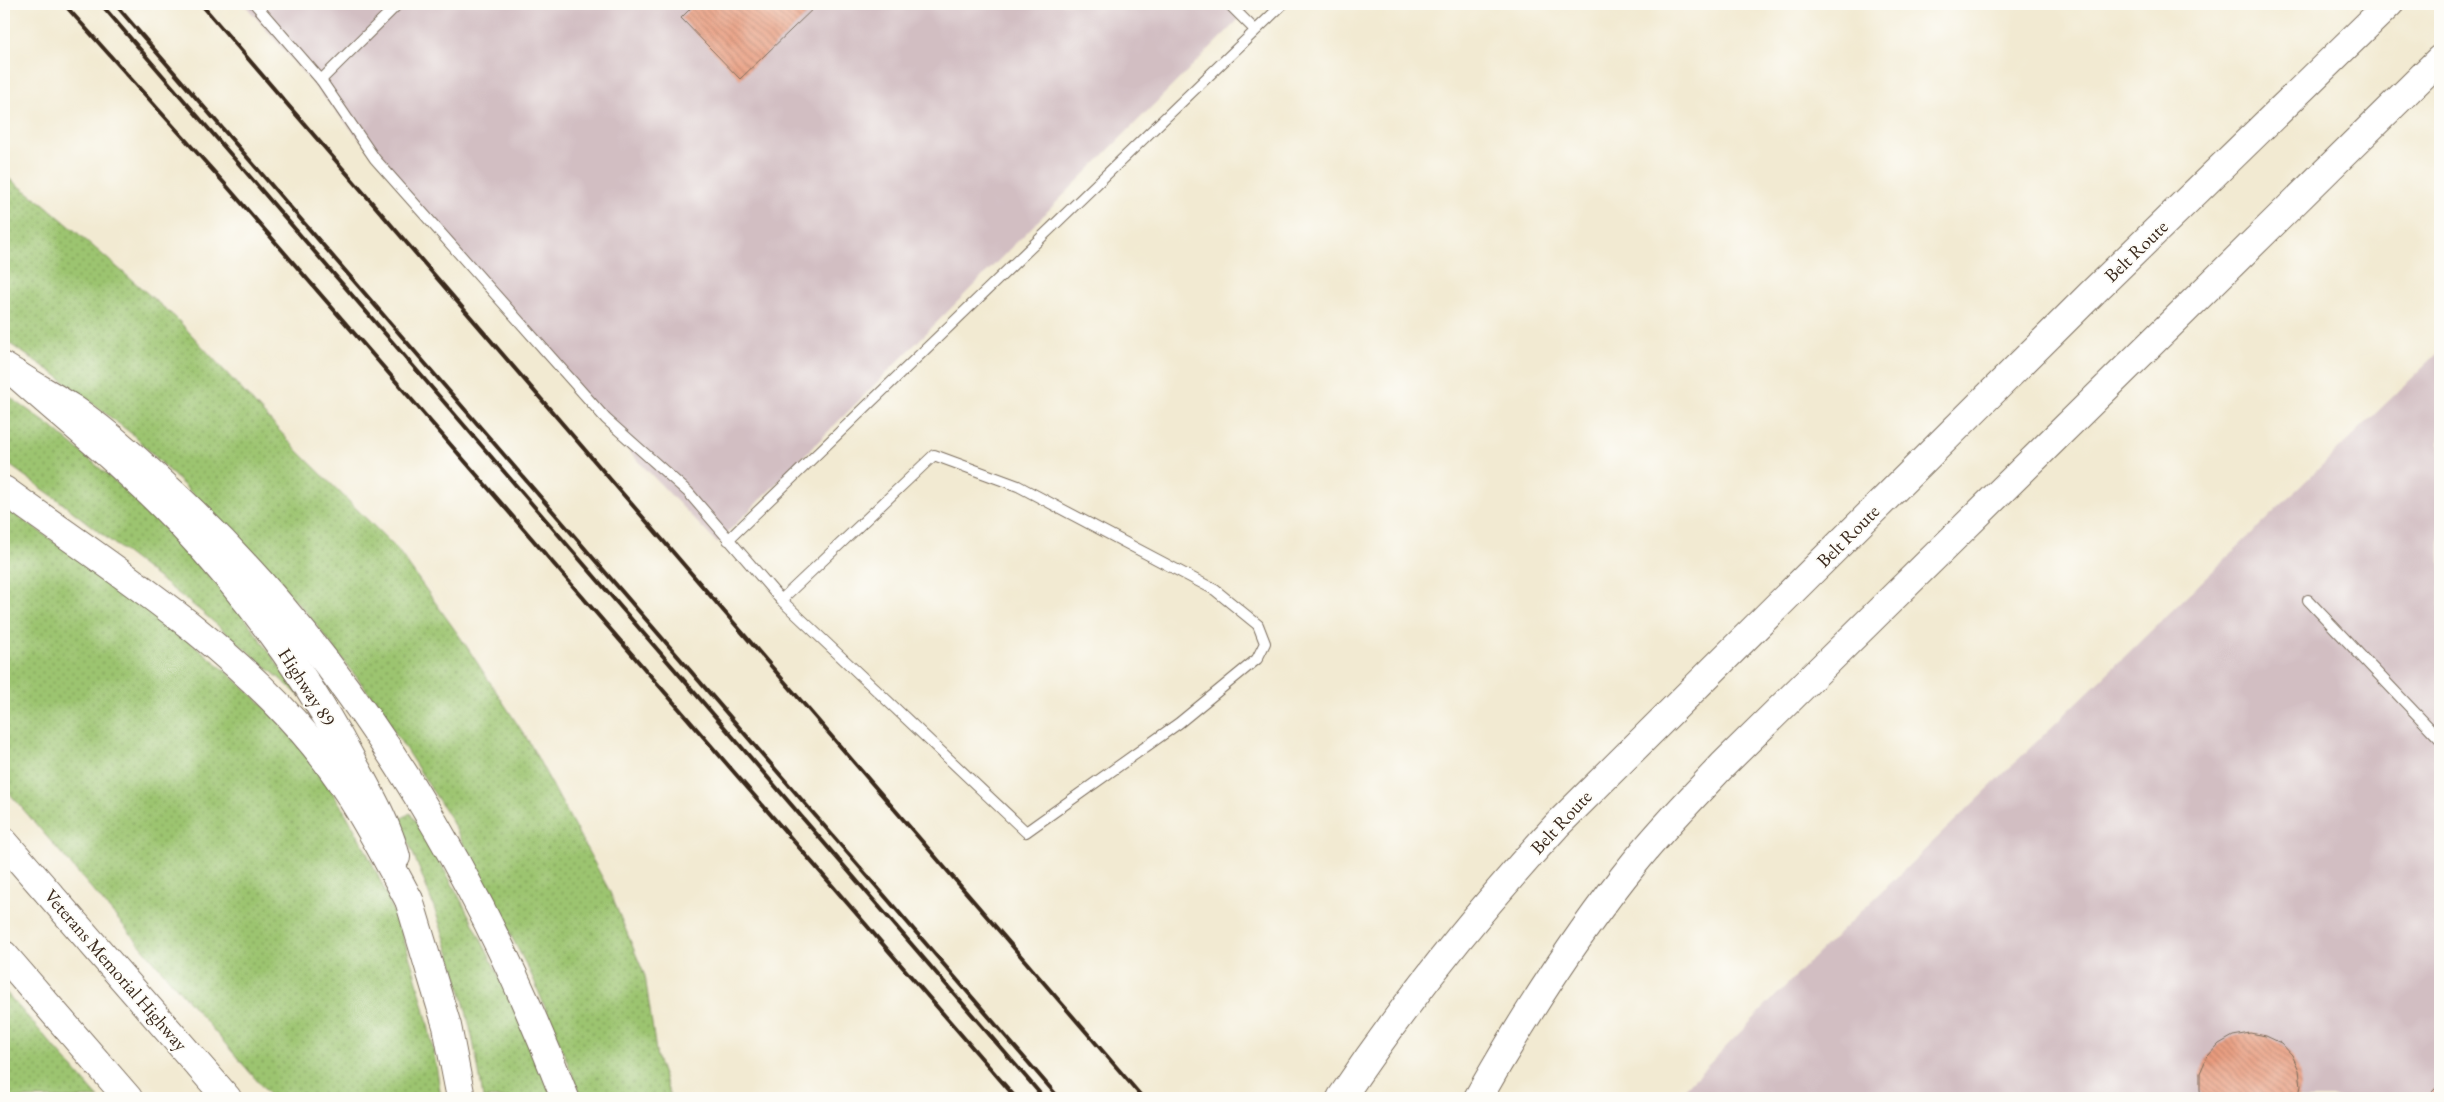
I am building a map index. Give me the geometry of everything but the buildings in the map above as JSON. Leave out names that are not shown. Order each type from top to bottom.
[{"type":"main road","name":"Belt Route","points":[[1341,1098],[1440,961],[1486,905],[1558,824],[2092,293],[2388,4]]},
{"type":"main road","points":[[1478,1098],[1552,975],[1600,908],[1637,859],[1712,777],[2440,59]]},
{"type":"main road","points":[[10,371],[72,409],[155,476],[247,566],[329,667],[420,799],[452,855],[497,938],[539,1030],[565,1098]]},
{"type":"main road","name":"Highway 89","points":[[10,371],[105,452],[176,520],[231,581],[260,618],[314,695],[356,768],[395,853],[447,1026],[461,1098]]},
{"type":"main road","points":[[4,490],[153,597],[208,640],[266,693],[314,745],[353,798],[409,900]]},
{"type":"main road","name":"Veterans Memorial Highway","points":[[4,842],[227,1098]]},
{"type":"main road","points":[[4,955],[128,1098]]},
{"type":"lane","points":[[255,4],[321,80],[375,158],[599,412],[688,492],[781,600],[1026,832],[1179,723],[1257,659],[1265,643],[1258,625],[1216,590],[1018,486],[934,455],[781,600]]},
{"type":"lane","points":[[321,80],[398,4]]},
{"type":"lane","points":[[1229,4],[1255,30]]},
{"type":"lane","points":[[728,540],[1283,4]]},
{"type":"lane","points":[[2308,600],[2440,739]]},
{"type":"shaded area","points":[[244,4],[1248,4],[1251,7],[717,543],[614,436]]},
{"type":"shaded area","points":[[2440,351],[2440,1098],[1676,1098],[1808,963]]},
{"type":"green space","points":[[4,175],[44,204],[177,319],[298,451],[397,549],[465,644],[529,742],[609,890],[645,976],[657,1058],[671,1098],[582,1098],[533,978],[450,818],[374,700],[307,613],[236,537],[132,434],[52,372],[4,340]]},
{"type":"green space","points":[[4,393],[49,425],[122,487],[178,541],[238,608],[300,696],[202,612],[58,500],[4,461]]},
{"type":"green space","points":[[4,506],[129,595],[220,666],[249,692],[288,733],[323,778],[353,827],[379,878],[401,932],[418,987],[432,1043],[441,1098],[272,1098],[4,787]]},
{"type":"green space","points":[[410,813],[451,882],[488,952],[553,1098],[483,1098],[470,1026],[461,991],[439,921],[399,820]]},
{"type":"green space","points":[[4,990],[99,1098],[12,1098],[4,1086]]},
{"type":"railway","points":[[64,4],[225,184],[1016,1098]]},
{"type":"railway","points":[[101,4],[1044,1098]]},
{"type":"railway","points":[[115,4],[1059,1098]]},
{"type":"railway","points":[[201,4],[1143,1098]]}]
